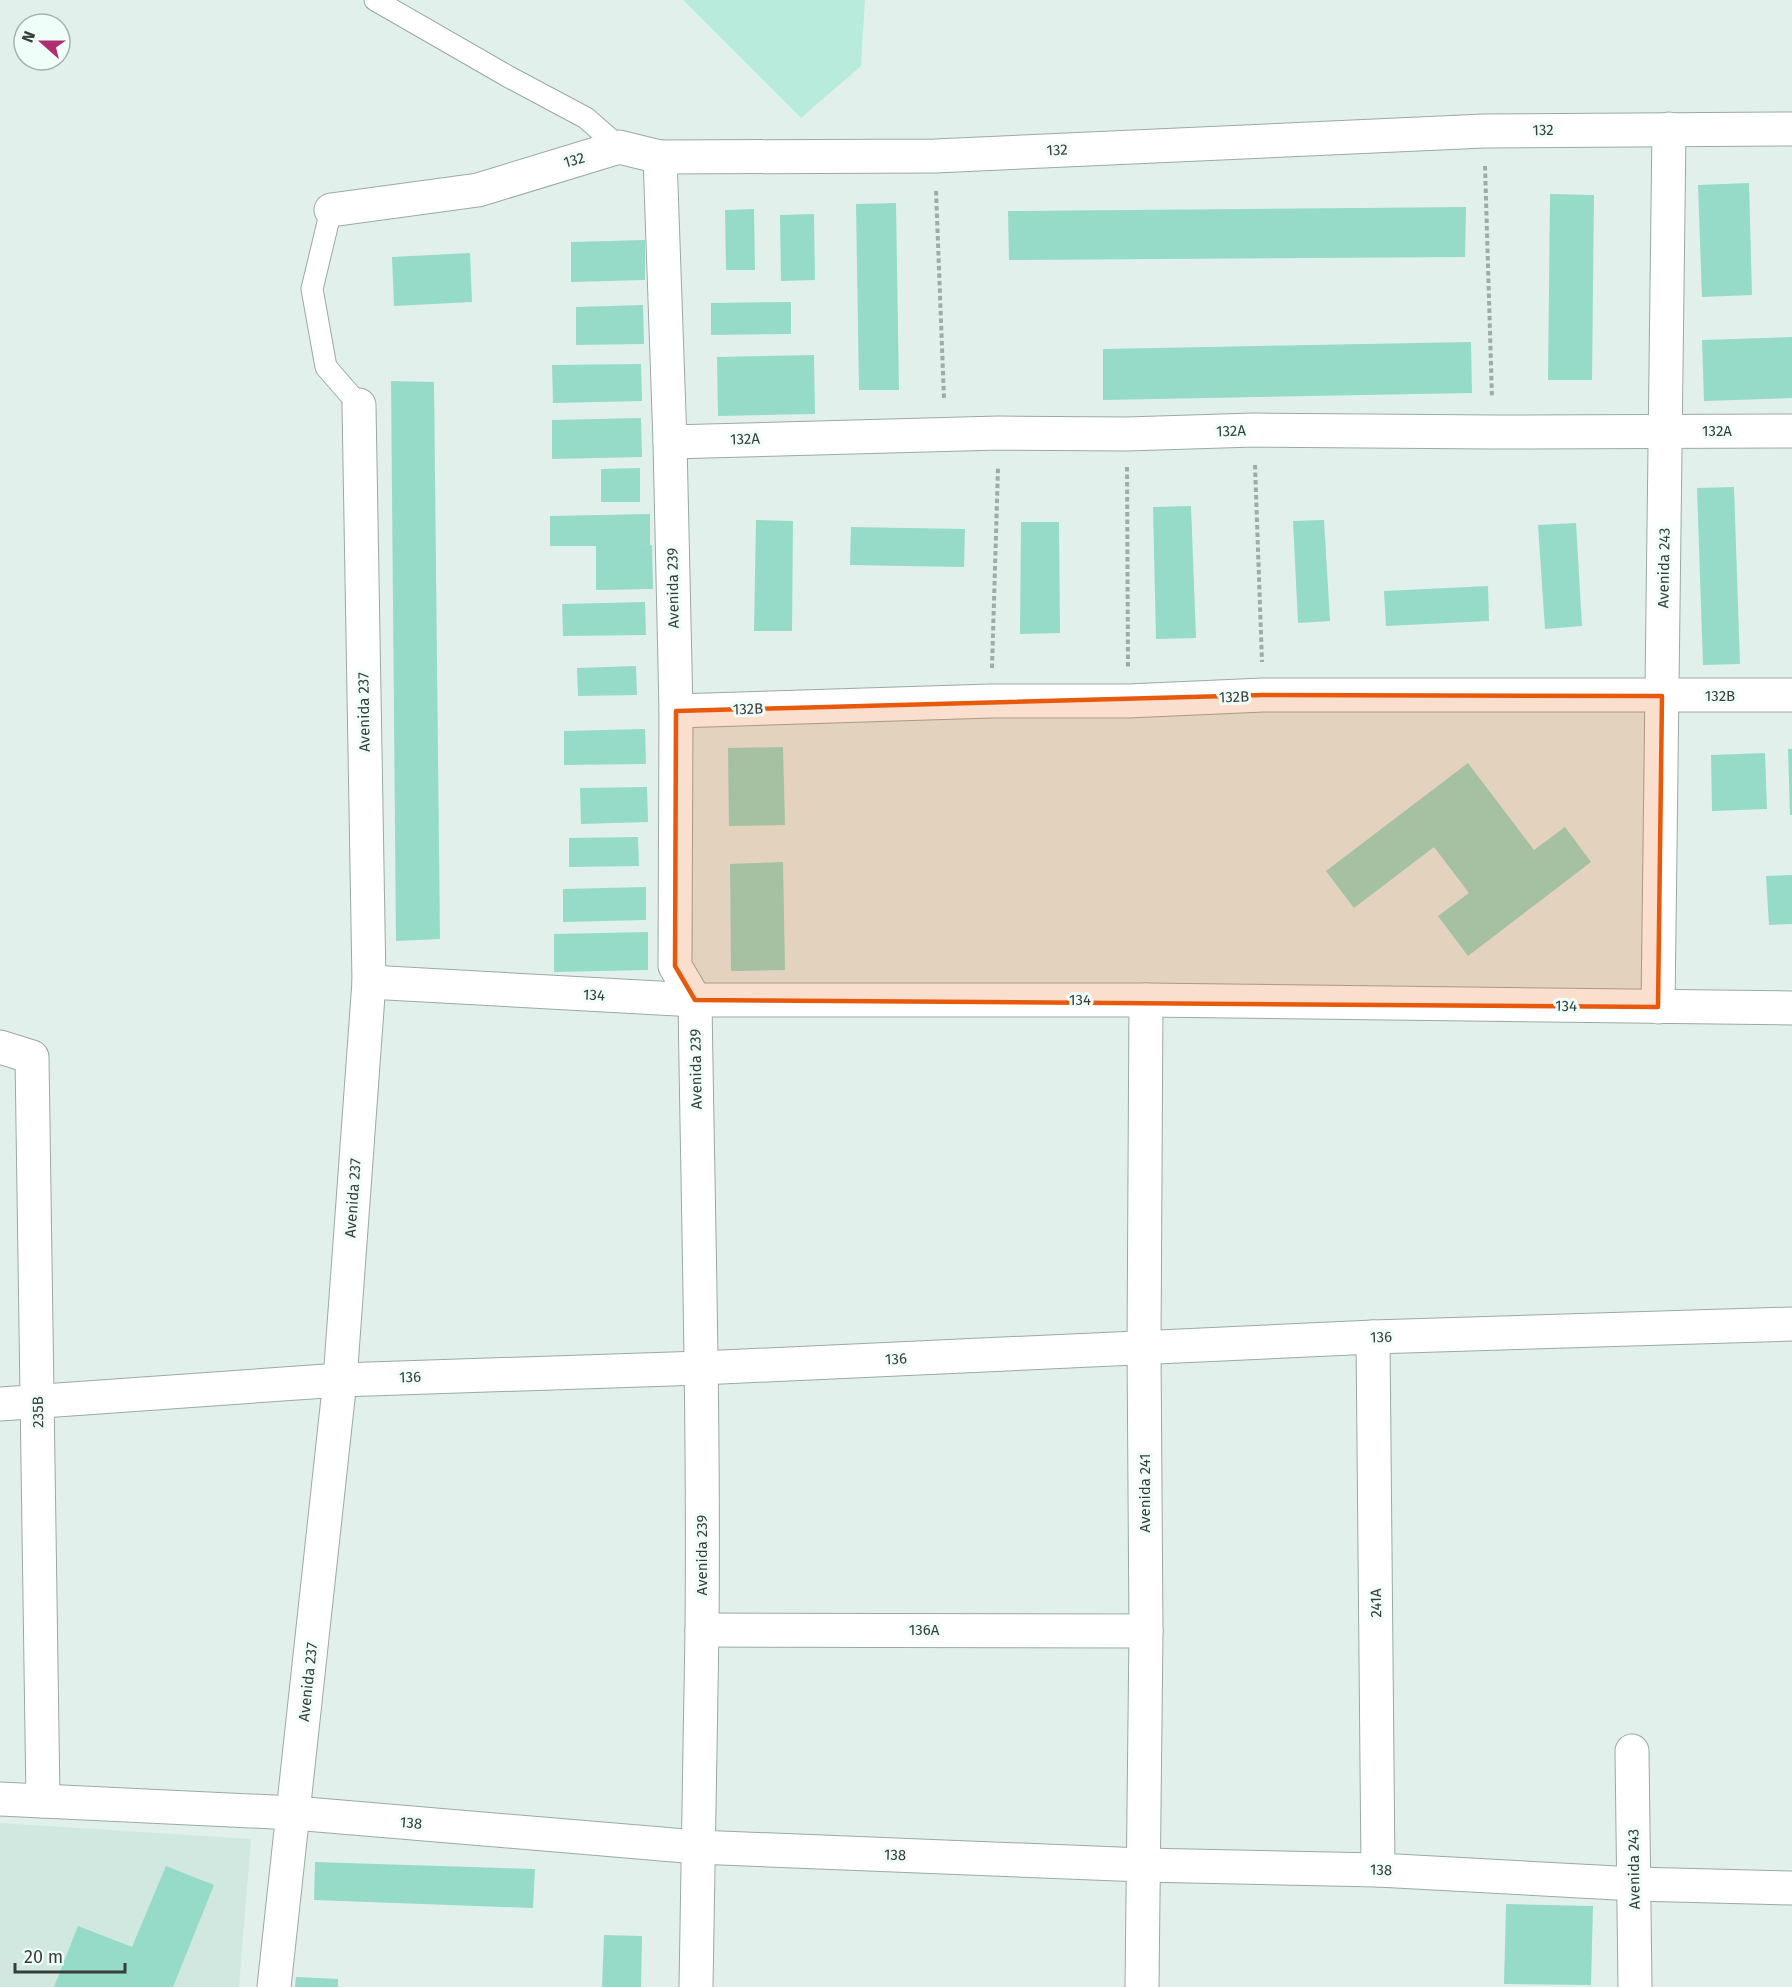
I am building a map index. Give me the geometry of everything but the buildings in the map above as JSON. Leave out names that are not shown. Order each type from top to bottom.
[{"type":"street","name":"Avenida 243","points":[[1658,1007],[1669,129]]},
{"type":"street","name":"132","points":[[331,210],[478,190],[619,147],[660,157],[934,156],[1484,131],[1792,129]]},
{"type":"street","name":"Avenida 239","points":[[660,157],[676,711],[675,966],[695,1000],[701,1368],[702,1630],[696,1987]]},
{"type":"street","name":"Avenida 237","points":[[274,1987],[340,1380],[369,982],[359,405]]},
{"type":"street","name":"132A","points":[[670,442],[999,432],[1127,434],[1254,430],[1792,431]]},
{"type":"street","name":"132B","points":[[676,711],[991,701],[1128,701],[1263,695],[1792,695]]},
{"type":"street","name":"134","points":[[369,982],[695,1000],[1146,1000],[1792,1008]]},
{"type":"street","name":"Avenida 241","points":[[1142,1987],[1146,1630],[1144,1347],[1146,1000]]},
{"type":"street","name":"235B","points":[[0,1047],[32,1057],[43,1801]]},
{"type":"street","name":"136","points":[[0,1404],[340,1380],[701,1368],[1373,1337],[1792,1324]]},
{"type":"street","name":"241A","points":[[1373,1337],[1378,1870]]},
{"type":"street","name":"136A","points":[[702,1630],[1146,1630]]},
{"type":"street","name":"Avenida 243","points":[[1632,1751],[1635,1987]]},
{"type":"street","name":"138","points":[[0,1799],[294,1813],[697,1846],[1143,1865],[1378,1870],[1635,1884],[1792,1888]]},
{"type":"lane","points":[[375,0],[586,118],[619,147]]},
{"type":"lane","points":[[331,210],[312,289],[326,367],[359,405]]},
{"type":"path","points":[[1484,131],[1492,432]]},
{"type":"path","points":[[934,156],[945,433]]},
{"type":"path","points":[[1254,430],[1263,695]]},
{"type":"path","points":[[991,701],[999,432]]},
{"type":"path","points":[[1127,434],[1128,701]]},
{"type":"highlighted area","points":[[1263,695],[1662,696],[1658,1007],[695,1000],[675,966],[676,711]]},
{"type":"shaded area","points":[[0,1823],[251,1839],[239,1987],[0,1987]]},
{"type":"green space","points":[[683,0],[865,0],[861,66],[801,118]]}]
